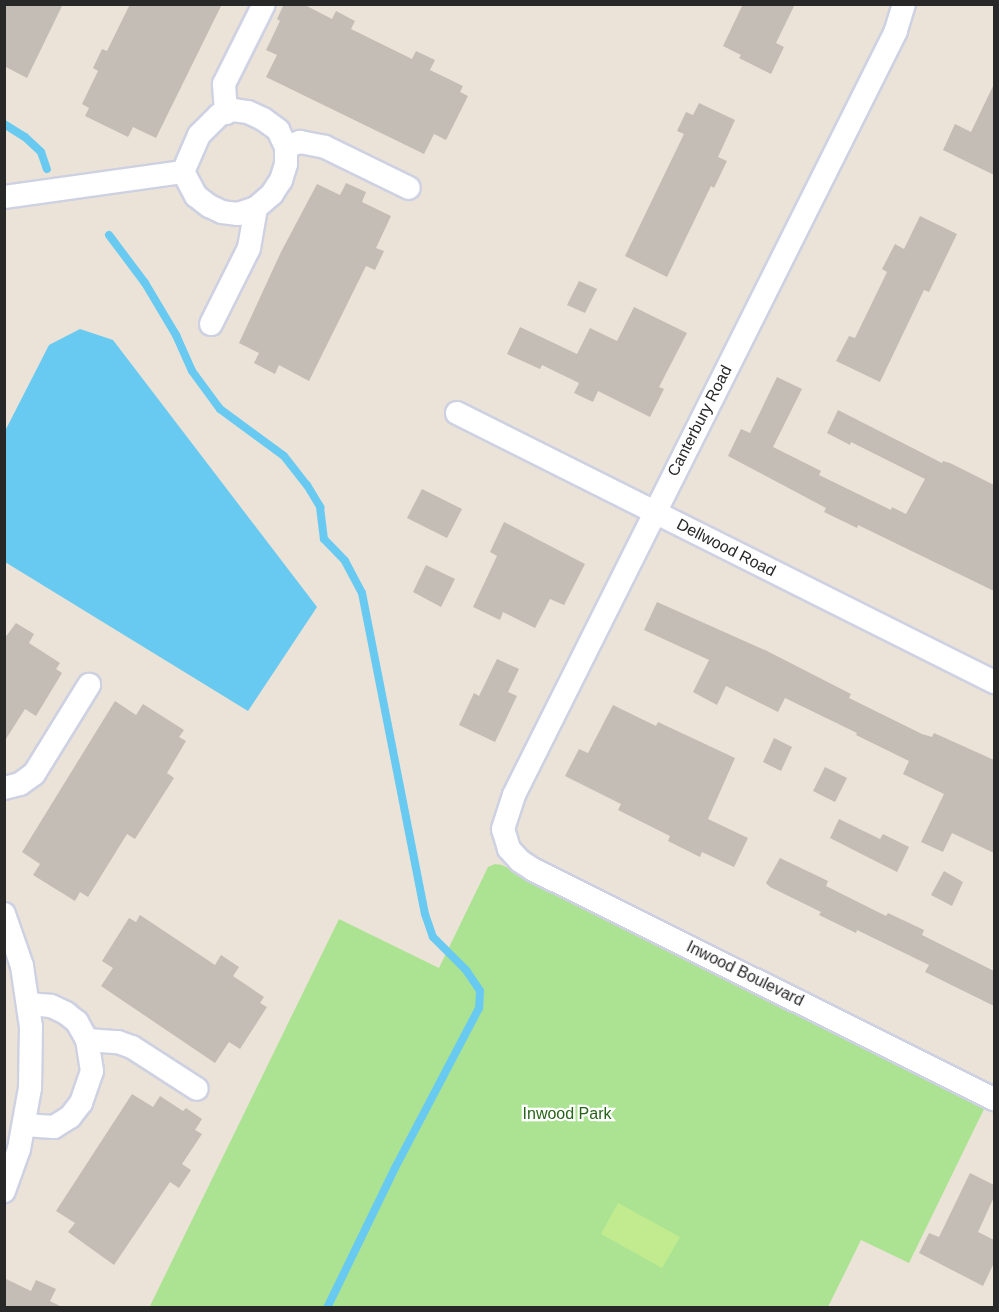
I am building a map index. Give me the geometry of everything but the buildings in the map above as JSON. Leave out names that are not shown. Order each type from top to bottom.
[{"type":"street","points":[[225,113],[224,84],[264,4]]},
{"type":"street","name":"Canterbury Road","points":[[505,839],[504,821],[514,795],[896,32],[904,4]]},
{"type":"street","points":[[233,110],[248,112],[264,119],[278,130],[286,147],[286,164],[281,180],[272,194],[256,208],[238,214],[222,212],[209,206],[196,196],[183,172],[199,135],[210,122],[233,110]]},
{"type":"street","points":[[286,147],[300,142],[325,147],[409,188]]},
{"type":"street","points":[[4,197],[183,172]]},
{"type":"street","points":[[210,324],[249,248],[256,208]]},
{"type":"street","name":"Dellwood Road","points":[[457,414],[994,682]]},
{"type":"street","points":[[4,788],[20,784],[34,774],[89,685]]},
{"type":"street","name":"Inwood Boulevard","points":[[505,839],[515,857],[534,870],[994,1099]]},
{"type":"street","points":[[4,914],[22,966],[29,1004],[30,1088],[20,1149],[4,1191]]},
{"type":"street","points":[[24,1125],[54,1127],[70,1117],[81,1103],[92,1071],[87,1040],[77,1022],[66,1013],[51,1006],[29,1004]]},
{"type":"street","points":[[87,1040],[118,1042],[132,1047],[197,1089]]},
{"type":"green space","name":"Inwood Park","points":[[495,864],[502,865],[987,1103],[909,1263],[861,1240],[828,1307],[150,1306],[339,919],[439,968],[488,867]]},
{"type":"green space","points":[[618,1203],[680,1237],[662,1268],[601,1234]]},
{"type":"water","points":[[80,329],[113,340],[317,607],[248,711],[5,562],[5,431],[49,345]]},
{"type":"waterway","points":[[4,124],[25,137],[41,152],[47,169]]},
{"type":"waterway","points":[[109,235],[145,283],[176,335],[192,371],[220,409],[284,456],[307,485],[320,507],[324,539],[345,561],[362,593],[425,914],[433,937],[466,970],[480,991],[479,1008],[395,1168],[327,1308]]}]
